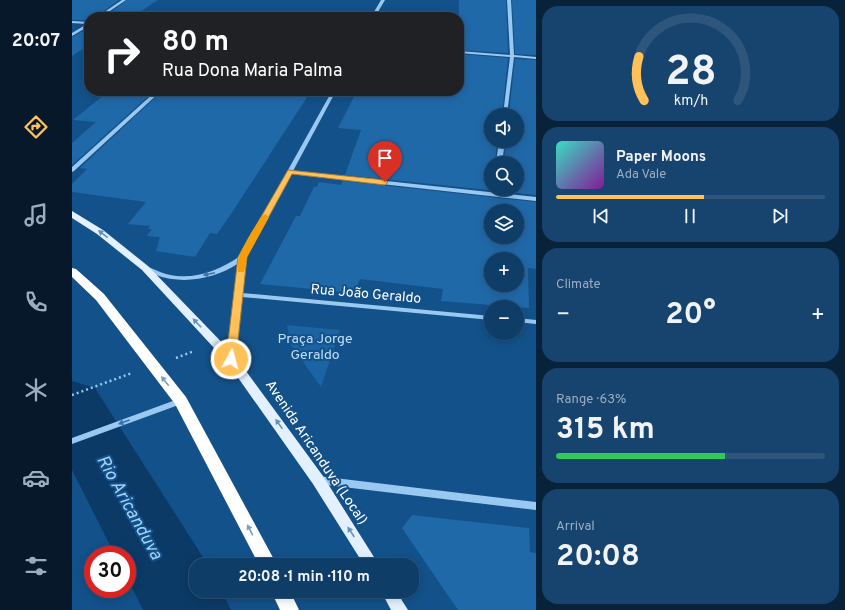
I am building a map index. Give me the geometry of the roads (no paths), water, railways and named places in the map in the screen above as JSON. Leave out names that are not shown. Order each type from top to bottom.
[{"type":"highway","points":[[72,271],[100,297],[180,401],[264,558]]},
{"type":"highway","points":[[284,598],[290,610]]},
{"type":"main road","name":"Avenida Aricanduva (Local)","points":[[72,214],[100,232],[145,268],[231,359],[318,480],[368,558]]},
{"type":"main road","points":[[392,598],[400,610]]},
{"type":"street","points":[[106,12],[124,0]]},
{"type":"street","points":[[377,12],[383,0]]},
{"type":"street","points":[[506,108],[511,56],[509,0]]},
{"type":"street","points":[[72,22],[84,23]]},
{"type":"street","points":[[72,35],[84,27]]},
{"type":"street","points":[[464,52],[536,58]]},
{"type":"street","points":[[72,170],[153,96]]},
{"type":"street","points":[[231,359],[243,257],[331,96]]},
{"type":"street","points":[[290,172],[484,191]]},
{"type":"street","points":[[518,196],[536,199]]},
{"type":"street","points":[[145,268],[166,276],[179,278],[194,277],[225,270],[243,257]]},
{"type":"street","name":"Rua João Geraldo","points":[[239,295],[484,317]]},
{"type":"street","points":[[524,321],[536,322]]},
{"type":"street","points":[[72,441],[180,401]]},
{"type":"street","points":[[318,480],[536,506]]},
{"type":"waterway","name":"Rio Aricanduva","points":[[72,405],[188,610]]},
{"type":"park label","name":"Praça Jorge Geraldo","points":[[315,346]]}]
